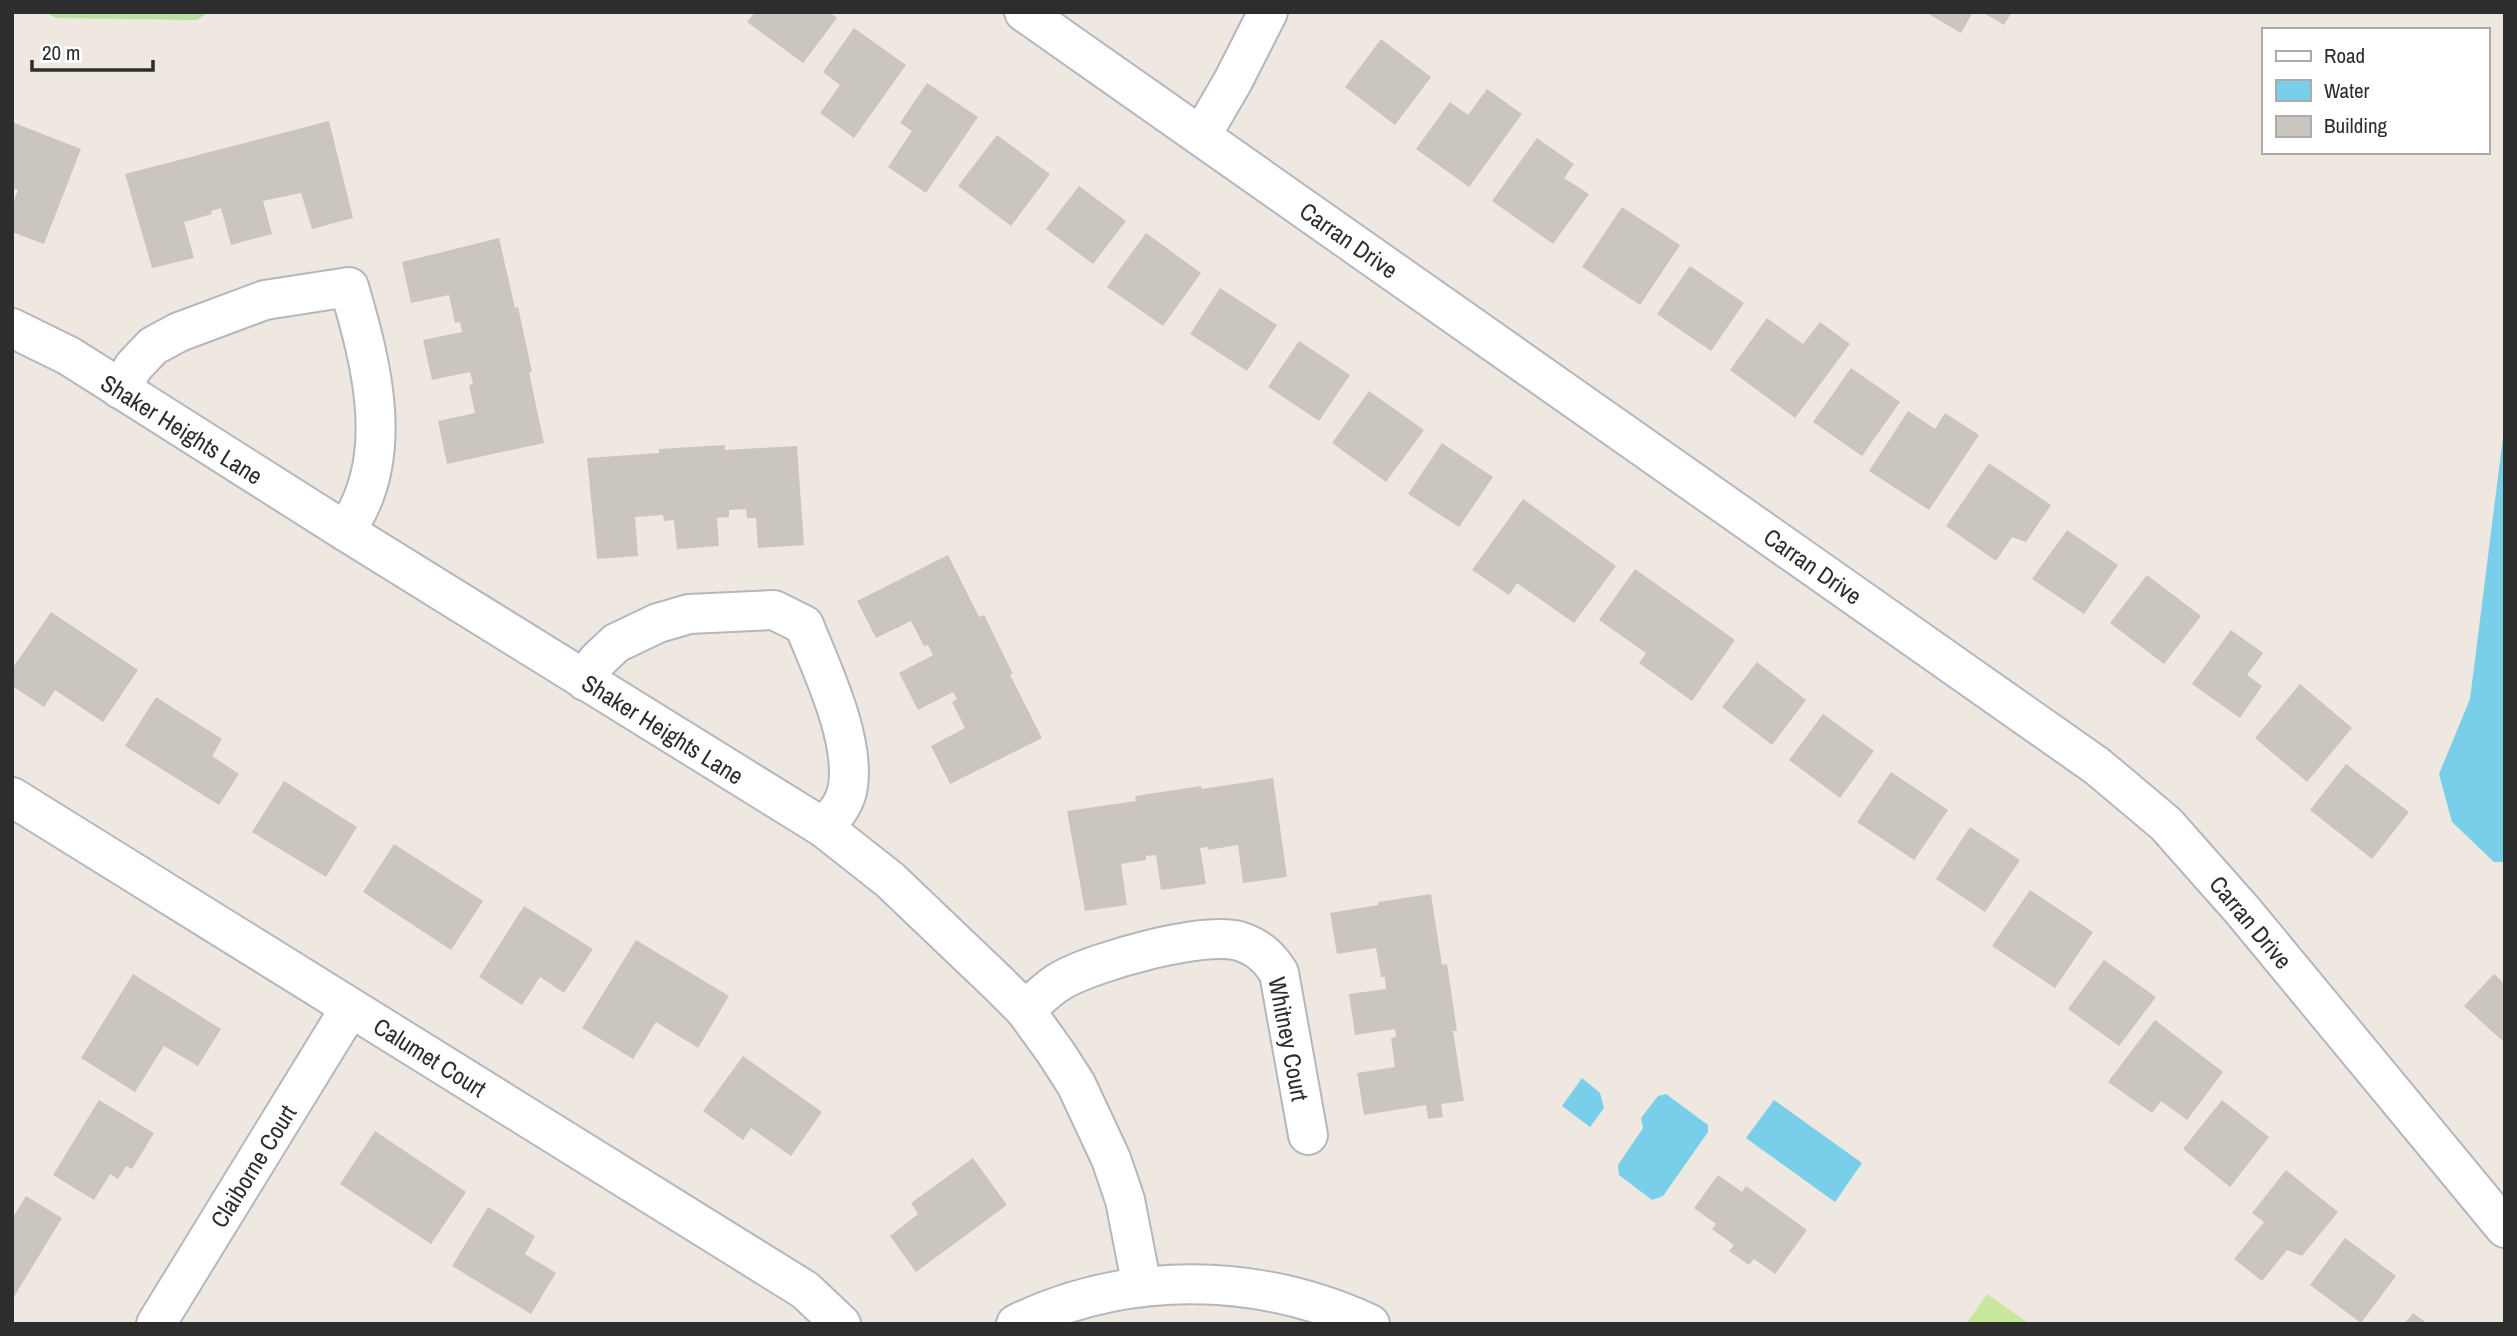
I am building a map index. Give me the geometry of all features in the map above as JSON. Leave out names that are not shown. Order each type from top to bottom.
[{"type":"street","name":"Carran Drive","points":[[1024,12],[2097,766],[2166,824],[2243,911],[2505,1227]]},
{"type":"street","points":[[1201,136],[1268,12]]},
{"type":"street","points":[[120,389],[134,366],[153,346],[179,332],[265,300],[349,287],[368,351],[376,410],[373,470],[359,512],[345,531]]},
{"type":"street","name":"Shaker Heights Lane","points":[[12,328],[69,356],[824,828],[890,880],[1025,1010],[1076,1084],[1111,1159],[1125,1200],[1142,1287]]},
{"type":"street","points":[[585,681],[597,661],[616,643],[658,623],[689,614],[774,610],[804,625],[837,704],[849,764],[845,798],[841,808],[824,828]]},
{"type":"street","name":"Calumet Court","points":[[12,797],[805,1290],[841,1324]]},
{"type":"street","name":"Whitney Court","points":[[1025,1010],[1060,981],[1092,966],[1126,956],[1207,941],[1236,940],[1254,947],[1269,957],[1279,973],[1308,1135]]},
{"type":"street","name":"Claiborne Court","points":[[156,1324],[351,1008]]},
{"type":"street","points":[[1016,1324],[1065,1302],[1142,1287],[1212,1283],[1257,1288],[1300,1297],[1337,1309],[1370,1324]]},
{"type":"green space","points":[[45,12],[209,12],[197,20],[56,18]]},
{"type":"green space","points":[[1987,1294],[2030,1324],[1966,1324]]},
{"type":"water","points":[[2505,421],[2505,862],[2494,862],[2452,822],[2439,774],[2470,699]]},
{"type":"water","points":[[1582,1078],[1600,1093],[1604,1108],[1590,1127],[1562,1106]]},
{"type":"water","points":[[1666,1094],[1708,1125],[1708,1132],[1663,1196],[1652,1200],[1619,1175],[1618,1165],[1643,1128],[1641,1118],[1658,1096]]},
{"type":"water","points":[[1774,1100],[1862,1163],[1835,1202],[1746,1138]]},
{"type":"building","points":[[755,12],[829,12],[837,18],[803,63],[747,22]]},
{"type":"building","points":[[1925,12],[1973,12],[1961,33]]},
{"type":"building","points":[[1982,12],[2012,12],[2004,25]]},
{"type":"building","points":[[854,28],[906,65],[854,138],[820,113],[840,85],[823,72]]},
{"type":"building","points":[[1381,39],[1431,77],[1395,125],[1345,87]]},
{"type":"building","points":[[927,83],[978,117],[926,193],[888,167],[912,131],[900,123]]},
{"type":"building","points":[[1487,89],[1522,114],[1469,187],[1416,149],[1450,102],[1468,115]]},
{"type":"building","points":[[329,121],[353,218],[312,229],[301,193],[263,201],[272,234],[231,245],[221,208],[211,211],[212,214],[184,222],[194,258],[152,268],[125,174]]},
{"type":"building","points":[[12,122],[81,149],[44,244],[12,232],[12,206],[18,190],[12,188]]},
{"type":"building","points":[[997,135],[1050,174],[1011,226],[958,186]]},
{"type":"building","points":[[1537,138],[1574,164],[1564,178],[1589,194],[1553,244],[1492,201]]},
{"type":"building","points":[[1079,186],[1126,221],[1093,264],[1046,229]]},
{"type":"building","points":[[1622,207],[1680,245],[1640,305],[1582,267]]},
{"type":"building","points":[[1146,233],[1201,273],[1163,326],[1107,287]]},
{"type":"building","points":[[499,238],[515,308],[518,307],[544,443],[447,464],[438,421],[475,413],[469,385],[473,384],[470,372],[432,380],[423,340],[462,332],[460,322],[455,323],[449,295],[411,303],[402,262]]},
{"type":"building","points":[[1690,266],[1744,303],[1711,351],[1657,314]]},
{"type":"building","points":[[1220,288],[1277,325],[1247,371],[1190,334]]},
{"type":"building","points":[[1767,318],[1803,344],[1820,322],[1850,344],[1795,418],[1730,370]]},
{"type":"building","points":[[1299,341],[1350,375],[1319,421],[1268,387]]},
{"type":"building","points":[[1851,368],[1900,402],[1862,456],[1813,422]]},
{"type":"building","points":[[1369,391],[1424,430],[1386,482],[1332,443]]},
{"type":"building","points":[[1908,411],[1935,429],[1945,413],[1979,435],[1929,510],[1869,471]]},
{"type":"building","points":[[1442,443],[1493,477],[1459,527],[1408,494]]},
{"type":"building","points":[[725,445],[725,450],[797,446],[804,545],[758,548],[756,518],[747,518],[746,509],[729,510],[729,517],[717,518],[719,546],[677,549],[674,520],[664,521],[663,515],[635,517],[638,556],[597,559],[587,458],[659,453],[659,449]]},
{"type":"building","points":[[1989,463],[2051,505],[2026,542],[2012,537],[1996,561],[1946,526]]},
{"type":"building","points":[[1523,499],[1616,566],[1574,623],[1517,583],[1509,595],[1472,570]]},
{"type":"building","points":[[2067,530],[2118,565],[2084,614],[2032,579]]},
{"type":"building","points":[[948,555],[979,617],[984,615],[1042,738],[950,784],[931,746],[965,728],[952,702],[957,699],[953,692],[918,710],[899,673],[933,655],[928,645],[924,646],[911,621],[876,638],[857,601]]},
{"type":"building","points":[[1635,569],[1735,640],[1692,701],[1639,663],[1646,653],[1599,620]]},
{"type":"building","points":[[2147,575],[2201,616],[2164,664],[2110,623]]},
{"type":"building","points":[[51,612],[138,670],[103,722],[55,690],[44,707],[12,686],[12,669]]},
{"type":"building","points":[[2231,630],[2263,653],[2247,675],[2262,686],[2240,718],[2192,684]]},
{"type":"building","points":[[1757,662],[1806,700],[1772,745],[1722,707]]},
{"type":"building","points":[[2300,684],[2352,728],[2307,782],[2255,738]]},
{"type":"building","points":[[156,697],[222,739],[212,756],[239,774],[219,805],[125,746]]},
{"type":"building","points":[[1823,714],[1874,751],[1840,798],[1789,760]]},
{"type":"building","points":[[2346,764],[2409,812],[2372,859],[2310,810]]},
{"type":"building","points":[[1891,772],[1948,810],[1914,860],[1857,822]]},
{"type":"building","points":[[1273,778],[1287,877],[1243,883],[1238,845],[1208,850],[1208,847],[1200,848],[1206,884],[1161,890],[1156,855],[1146,856],[1146,860],[1121,864],[1127,905],[1085,911],[1067,811],[1136,801],[1135,796]]},
{"type":"building","points":[[284,781],[357,827],[326,877],[252,832]]},
{"type":"building","points":[[1970,827],[2020,860],[1985,912],[1936,879]]},
{"type":"building","points":[[394,844],[483,901],[451,950],[363,892]]},
{"type":"building","points":[[2030,890],[2093,932],[2055,988],[1992,946]]},
{"type":"building","points":[[1431,894],[1442,965],[1447,964],[1457,1031],[1453,1031],[1464,1101],[1441,1104],[1443,1117],[1428,1119],[1426,1105],[1364,1115],[1357,1073],[1395,1067],[1391,1038],[1396,1037],[1395,1029],[1355,1035],[1349,994],[1386,989],[1385,977],[1381,977],[1376,948],[1337,954],[1330,913]]},
{"type":"building","points":[[524,906],[593,949],[564,993],[540,977],[522,1005],[479,977]]},
{"type":"building","points":[[636,940],[729,996],[698,1048],[656,1022],[633,1059],[582,1028]]},
{"type":"building","points":[[2104,960],[2156,997],[2119,1046],[2068,1009]]},
{"type":"building","points":[[133,974],[221,1029],[198,1066],[164,1046],[135,1092],[81,1058]]},
{"type":"building","points":[[2494,974],[2505,984],[2505,1043],[2464,1006]]},
{"type":"building","points":[[2155,1020],[2223,1072],[2187,1120],[2161,1101],[2152,1113],[2108,1082]]},
{"type":"building","points":[[743,1056],[822,1112],[791,1156],[751,1128],[743,1140],[703,1111]]},
{"type":"building","points":[[99,1100],[154,1133],[132,1169],[126,1166],[118,1179],[110,1174],[94,1200],[53,1175]]},
{"type":"building","points":[[2222,1100],[2269,1137],[2230,1187],[2183,1149]]},
{"type":"building","points":[[375,1131],[466,1192],[431,1244],[340,1184]]},
{"type":"building","points":[[973,1158],[1007,1205],[916,1272],[890,1236],[918,1214],[911,1203]]},
{"type":"building","points":[[2286,1170],[2338,1212],[2302,1256],[2287,1250],[2262,1281],[2234,1259],[2264,1222],[2252,1213]]},
{"type":"building","points":[[1718,1175],[1742,1192],[1746,1186],[1807,1230],[1775,1274],[1754,1259],[1749,1265],[1729,1251],[1734,1245],[1712,1229],[1716,1224],[1694,1208]]},
{"type":"building","points":[[26,1196],[62,1218],[12,1300],[12,1219]]},
{"type":"building","points":[[488,1207],[535,1236],[525,1254],[556,1273],[531,1314],[452,1266]]},
{"type":"building","points":[[2345,1238],[2396,1276],[2361,1323],[2310,1285]]},
{"type":"building","points":[[2413,1313],[2428,1324],[2404,1324]]}]
